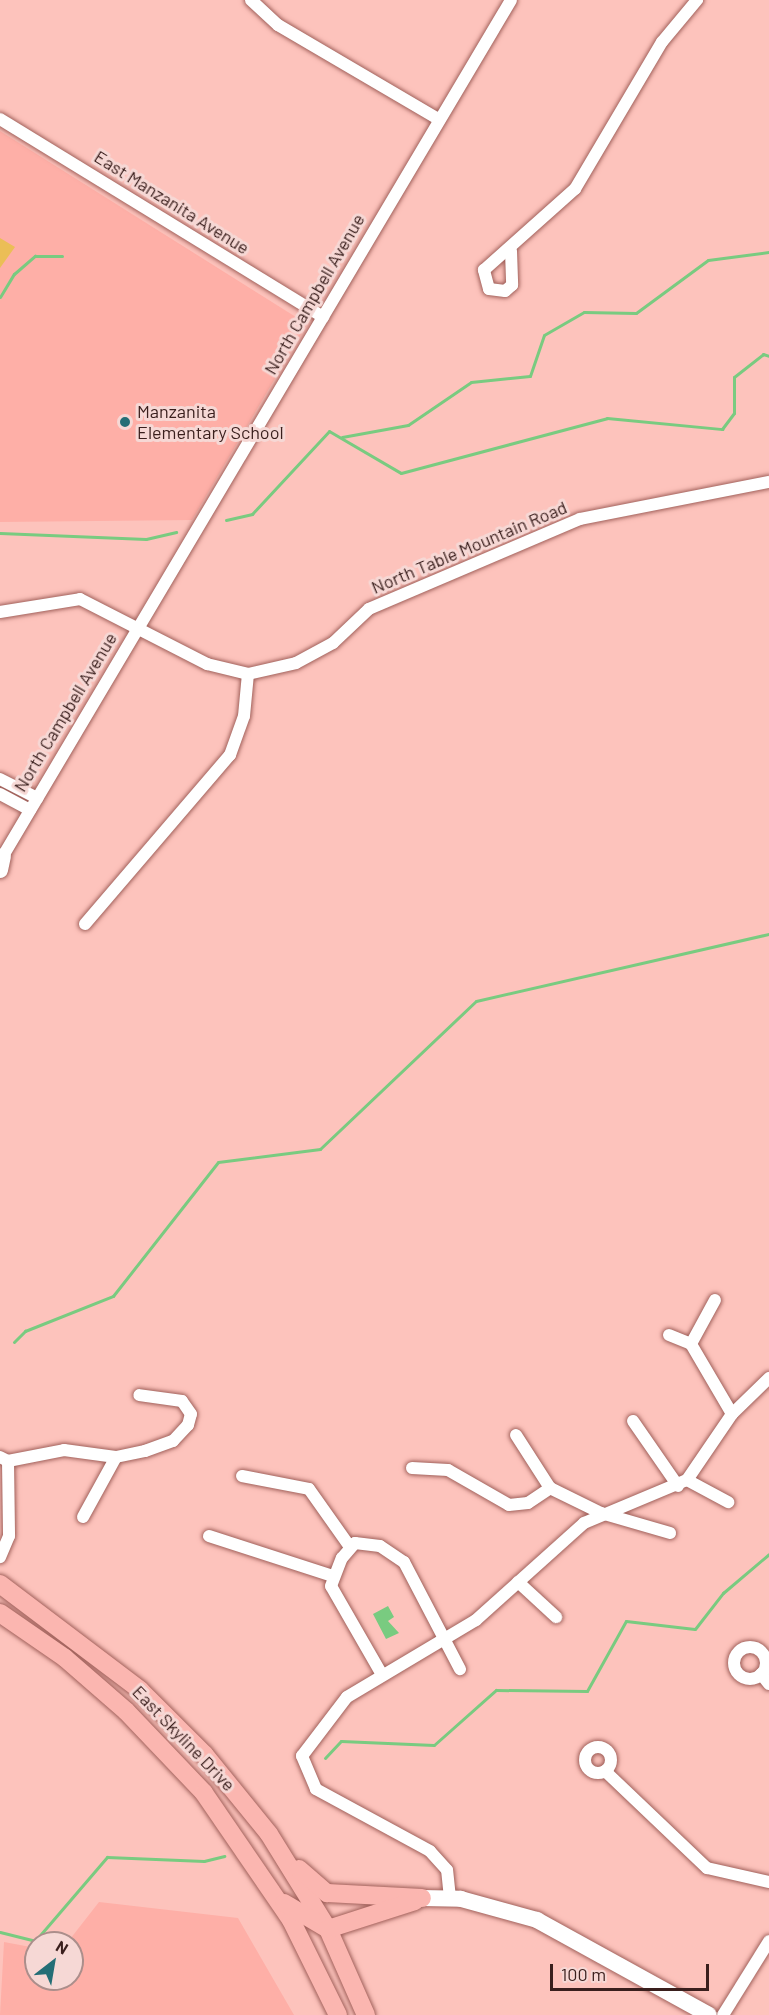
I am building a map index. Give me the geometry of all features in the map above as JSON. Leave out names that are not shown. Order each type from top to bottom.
[{"type":"main road","name":"East Skyline Drive","points":[[0,1584],[140,1690],[204,1754],[275,1845],[328,1929],[366,2015]]},
{"type":"main road","name":"East Skyline Drive","points":[[0,1613],[65,1658],[158,1743],[235,1832],[303,1943],[338,2015]]},
{"type":"main road","points":[[275,1845],[327,1893],[450,1898],[537,1920],[709,2015]]},
{"type":"main road","points":[[276,1897],[328,1929],[423,1898]]},
{"type":"main road","points":[[303,1943],[313,1941],[339,1955]]},
{"type":"street","points":[[251,0],[278,25],[438,119]]},
{"type":"street","name":"North Campbell Avenue","points":[[1,862],[438,119],[511,0]]},
{"type":"street","points":[[511,252],[575,189],[662,42],[697,0]]},
{"type":"street","name":"East Manzanita Avenue","points":[[0,119],[323,317]]},
{"type":"street","name":"North Table Mountain Road","points":[[0,612],[80,599],[207,664],[248,674],[296,663],[333,643],[369,609],[580,519],[769,482]]},
{"type":"street","points":[[85,924],[230,755],[244,716],[248,674]]},
{"type":"street","points":[[0,779],[37,798]]},
{"type":"street","points":[[0,794],[30,810]]},
{"type":"street","points":[[691,1344],[715,1300]]},
{"type":"street","points":[[669,1335],[691,1344],[732,1414]]},
{"type":"street","points":[[450,1898],[447,1870],[430,1851],[316,1789],[307,1773],[302,1756],[347,1697],[381,1673],[448,1637],[601,1513],[683,1483],[732,1414],[769,1378]]},
{"type":"street","points":[[0,1557],[9,1536],[2,1527],[4,1459],[64,1450],[116,1456],[173,1441],[188,1425],[191,1414],[182,1401],[139,1395]]},
{"type":"street","points":[[633,1421],[683,1483],[728,1502]]},
{"type":"street","points":[[516,1435],[550,1488],[601,1513],[670,1533]]},
{"type":"street","points":[[83,1517],[116,1456]]},
{"type":"street","points":[[412,1468],[448,1470],[488,1497],[509,1505],[528,1503],[550,1488]]},
{"type":"street","points":[[242,1476],[309,1489],[350,1547]]},
{"type":"street","points":[[209,1536],[333,1576]]},
{"type":"street","points":[[381,1673],[331,1586],[333,1576],[350,1547],[365,1542],[380,1546],[404,1562],[448,1637],[460,1669]]},
{"type":"street","points":[[518,1582],[556,1617]]},
{"type":"street","points":[[605,1772],[707,1868],[769,1882]]},
{"type":"street","points":[[723,2015],[769,1941]]},
{"type":"shaded area","name":"Manzanita Elementary School","points":[[0,131],[307,324],[192,520],[0,522]]},
{"type":"shaded area","points":[[0,238],[15,247],[0,268]]},
{"type":"shaded area","points":[[388,1606],[394,1617],[388,1621],[399,1633],[386,1639],[373,1614]]},
{"type":"shaded area","points":[[99,1902],[238,1918],[294,2015],[0,2015],[4,1942],[24,1946],[24,1991],[84,1991],[84,1931],[76,1931]]},
{"type":"waterway","points":[[342,437],[408,425],[471,382],[530,376],[544,335],[584,312],[636,313],[708,260],[769,252]]},
{"type":"waterway","points":[[0,297],[14,274],[35,256],[62,256]]},
{"type":"waterway","points":[[226,520],[252,514],[329,431],[401,473],[607,418],[722,429],[734,413],[734,377],[763,354],[769,356]]},
{"type":"waterway","points":[[0,533],[146,539],[176,532]]},
{"type":"waterway","points":[[14,1342],[25,1331],[113,1296],[218,1162],[320,1149],[476,1001],[769,934]]},
{"type":"waterway","points":[[325,1758],[341,1741],[434,1745],[496,1690],[587,1691],[626,1621],[695,1629],[723,1593],[769,1554]]},
{"type":"waterway","points":[[0,1932],[35,1941],[107,1857],[204,1861],[224,1856]]},
{"type":"place","name":"Manzanita Elementary School","points":[[125,422]]}]
